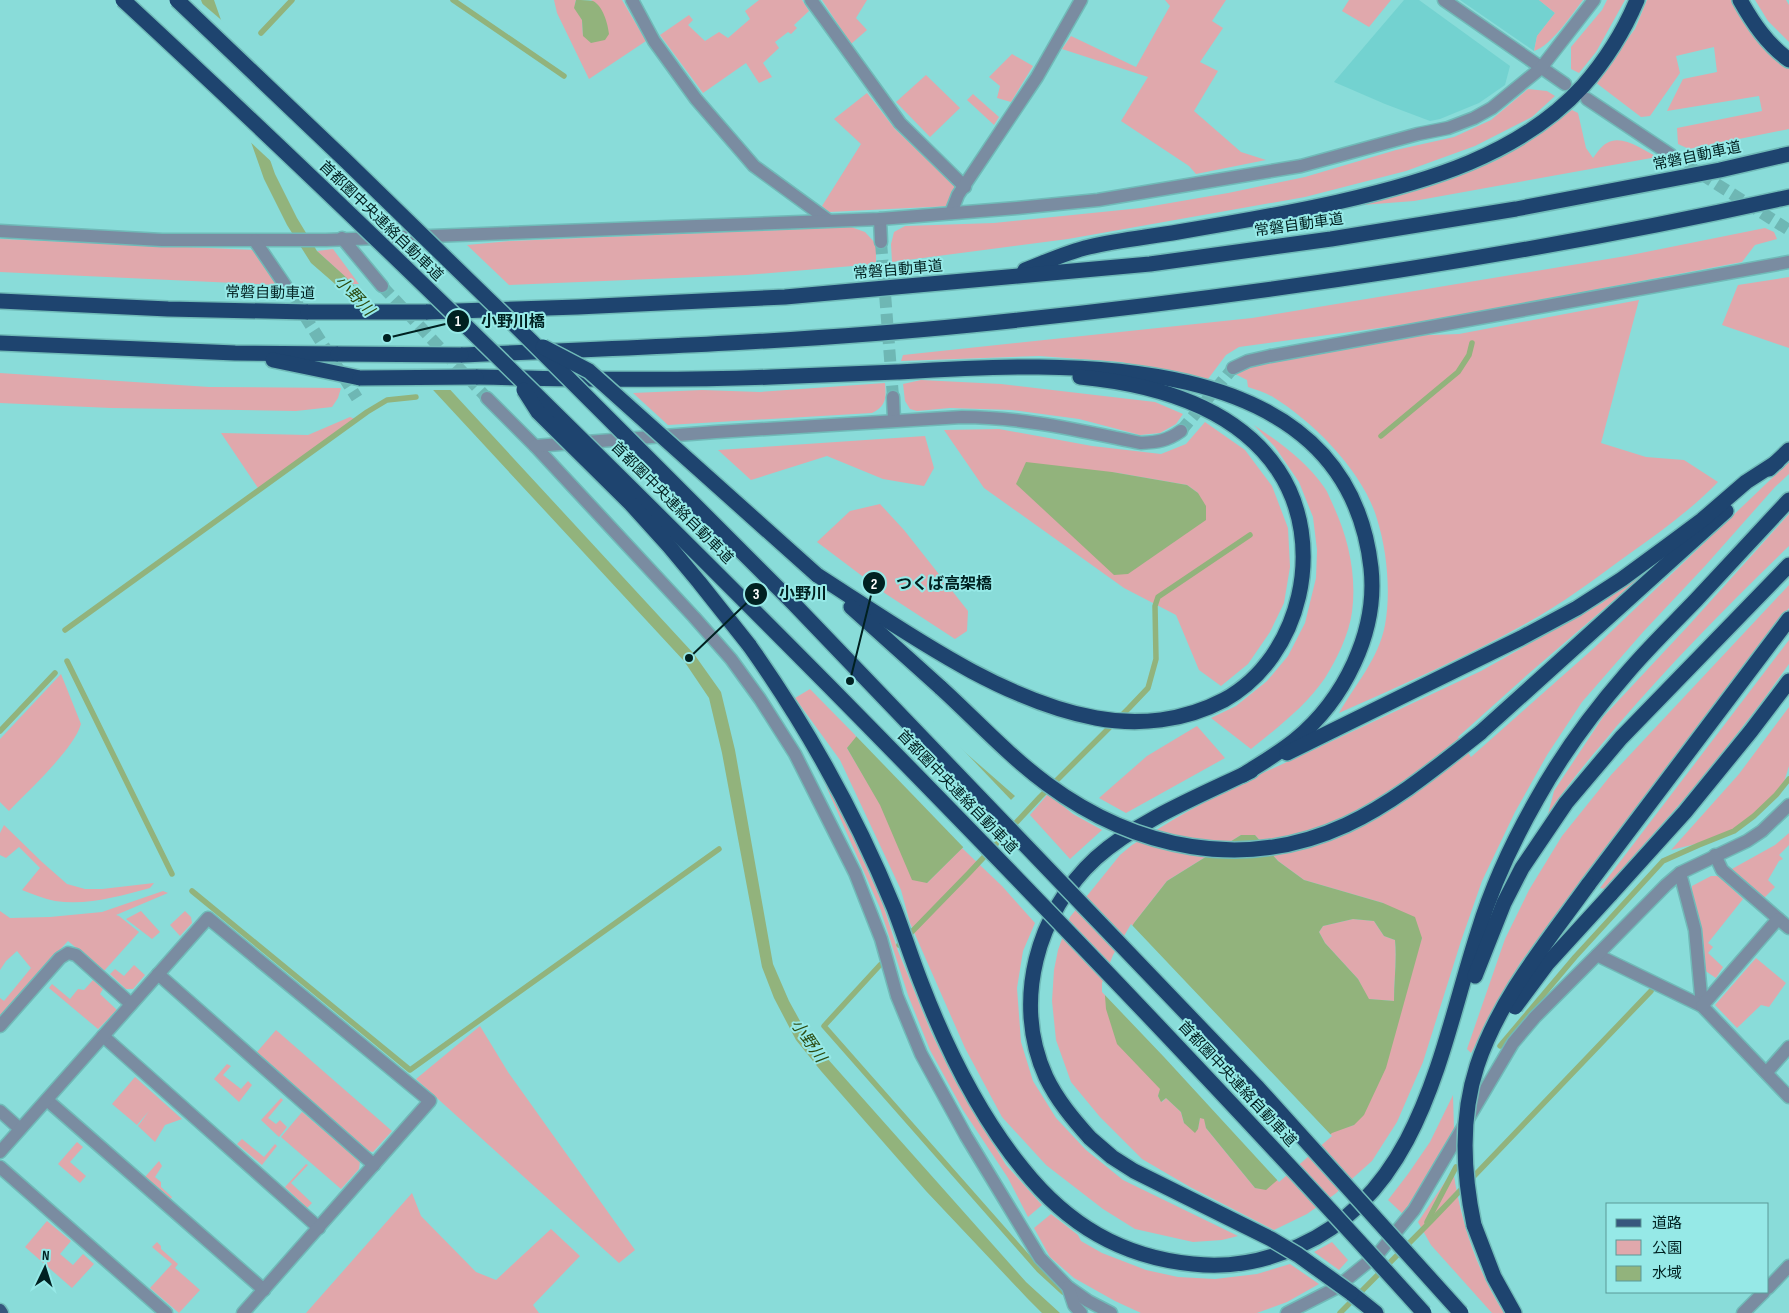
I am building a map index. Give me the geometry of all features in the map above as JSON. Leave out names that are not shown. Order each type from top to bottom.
[{"type":"highway","name":"首都圏中央連絡自動車道","points":[[123,0],[508,366],[660,515],[1069,932],[1235,1107],[1424,1313]]},
{"type":"highway","name":"首都圏中央連絡自動車道","points":[[177,0],[346,160],[531,341],[794,604],[1258,1088],[1462,1313]]},
{"type":"highway","points":[[1002,278],[1088,247],[1278,216],[1382,192],[1428,178],[1492,152],[1539,124],[1583,85],[1619,37],[1638,0]]},
{"type":"highway","points":[[1740,0],[1750,19],[1763,36],[1789,60]]},
{"type":"highway","name":"常磐自動車道","points":[[0,301],[168,309],[426,312],[785,297],[1150,264],[1331,239],[1516,209],[1720,170],[1789,154]]},
{"type":"highway","points":[[0,343],[235,353],[460,355],[600,350],[781,340],[968,325],[1159,304],[1340,280],[1536,247],[1789,197]]},
{"type":"highway","points":[[531,341],[589,371],[817,575],[1017,760],[1047,784],[1078,805],[1112,824],[1162,842],[1191,847],[1243,850],[1268,847],[1320,835],[1346,825],[1399,794],[1480,733],[1789,450]]},
{"type":"highway","points":[[235,353],[360,378],[476,377],[620,380],[738,378],[979,367],[1026,366],[1102,369],[1176,380],[1243,399],[1287,423],[1304,436],[1330,464],[1347,488],[1365,530],[1372,574],[1369,619],[1363,641],[1343,684],[1316,719],[1297,738],[1243,775]]},
{"type":"highway","points":[[508,366],[538,412],[631,504],[693,574],[774,680],[821,758],[870,855],[894,909],[936,1019],[967,1083],[989,1121],[1022,1169],[1069,1217],[1094,1234],[1130,1250],[1176,1262],[1205,1265],[1234,1264],[1286,1252],[1310,1241],[1350,1214],[1369,1196],[1388,1171],[1420,1114],[1432,1087],[1489,899],[1520,832],[1558,765],[1603,701],[1629,670],[1789,500]]},
{"type":"highway","points":[[817,575],[886,621],[996,683],[1032,699],[1094,718],[1120,721],[1160,721],[1189,714],[1224,700],[1259,672],[1274,652],[1294,613],[1304,571],[1300,526],[1291,494],[1277,468],[1261,450],[1228,422],[1187,400],[1164,392],[1086,378],[979,367]]},
{"type":"highway","points":[[1376,1313],[1298,1255],[1244,1224],[1134,1171],[1112,1157],[1071,1118],[1046,1076],[1032,1031],[1031,983],[1036,960],[1053,912],[1078,876],[1096,858],[1140,826],[1521,638],[1577,608],[1706,524]]},
{"type":"highway","points":[[1457,1008],[1474,978],[1488,939],[1522,868],[1566,803],[1621,738],[1789,564]]},
{"type":"highway","points":[[1514,1313],[1494,1277],[1474,1225],[1466,1184],[1465,1137],[1469,1098],[1476,1067],[1494,1024],[1535,957],[1789,619]]},
{"type":"highway","points":[[1474,1225],[1470,1163],[1473,1115],[1479,1087],[1492,1049],[1504,1026],[1530,984],[1685,812],[1751,732],[1789,680]]},
{"type":"street","points":[[632,0],[654,41],[696,98],[754,166],[828,220]]},
{"type":"street","points":[[811,0],[900,122],[965,187]]},
{"type":"street","points":[[951,214],[958,195],[1037,77],[1081,0]]},
{"type":"street","points":[[1444,0],[1565,84]]},
{"type":"street","points":[[0,231],[162,240],[326,240],[880,218],[951,214],[1098,200],[1302,166],[1448,128],[1474,118],[1492,108],[1541,68],[1594,0]]},
{"type":"street","points":[[1587,99],[1671,155]]},
{"type":"street","points":[[880,218],[881,242]]},
{"type":"street","points":[[342,238],[382,286]]},
{"type":"street","points":[[255,241],[285,285]]},
{"type":"street","points":[[1232,368],[1248,361],[1270,356],[1789,262]]},
{"type":"street","points":[[893,397],[894,420]]},
{"type":"street","points":[[487,398],[536,446],[694,617],[731,659],[760,699],[795,754],[826,812],[855,873],[881,939],[897,996],[921,1054],[966,1136],[1040,1258],[1068,1287],[1088,1301],[1111,1313]]},
{"type":"street","points":[[536,446],[894,420],[990,417],[1034,421],[1141,443],[1170,439],[1182,432]]},
{"type":"street","points":[[1287,1313],[1336,1288],[1384,1247],[1414,1210],[1513,1043],[1535,1017],[1680,873],[1715,855],[1747,842],[1762,832],[1789,805]]},
{"type":"street","points":[[1715,855],[1722,870],[1789,928]]},
{"type":"street","points":[[1680,873],[1695,930],[1702,1006]]},
{"type":"street","points":[[0,1152],[208,918],[430,1101],[243,1313]]},
{"type":"street","points":[[1702,1006],[1778,919]]},
{"type":"street","points":[[0,1026],[60,958],[68,953],[76,955],[131,1004]]},
{"type":"street","points":[[1597,955],[1702,1006],[1789,1097]]},
{"type":"street","points":[[158,974],[374,1165]]},
{"type":"street","points":[[103,1036],[319,1228]]},
{"type":"street","points":[[1767,1072],[1789,1048]]},
{"type":"street","points":[[47,1100],[264,1290]]},
{"type":"street","points":[[0,1111],[20,1129]]},
{"type":"street","points":[[0,1167],[166,1313]]},
{"type":"street","points":[[1769,1287],[1789,1266]]},
{"type":"street","points":[[1068,1287],[1074,1305],[1081,1313]]},
{"type":"street","points":[[1743,1313],[1763,1293]]},
{"type":"shaded area","points":[[1404,0],[1419,0],[1510,66],[1505,85],[1479,103],[1440,119],[1430,121],[1334,82]]},
{"type":"shaded area","points":[[1460,0],[1539,0],[1555,13],[1537,36],[1534,51]]},
{"type":"green space","points":[[554,0],[576,0],[575,3],[582,20],[583,36],[597,4],[591,0],[622,0],[646,41],[589,79],[557,13]]},
{"type":"green space","points":[[759,0],[802,0],[809,11],[794,25],[797,28],[791,34],[788,32],[775,42],[779,48],[763,63],[772,77],[759,83],[746,63],[703,93],[660,35],[689,15],[693,20],[688,25],[705,41],[719,32],[728,38],[750,19],[745,11]]},
{"type":"green space","points":[[822,0],[867,0],[856,18],[867,30],[851,44]]},
{"type":"green space","points":[[1165,0],[1226,0],[1212,21],[1223,28],[1200,62],[1218,71],[1194,111],[1241,152],[1266,160],[1196,174],[1189,166],[1121,121],[1148,77],[1062,49],[1071,36],[1136,67],[1170,6]]},
{"type":"green space","points":[[1349,0],[1391,0],[1369,27],[1342,11]]},
{"type":"green space","points":[[1539,0],[1583,0],[1554,36],[1541,48],[1534,51],[1537,36],[1555,13]]},
{"type":"green space","points":[[1607,0],[1625,0],[1596,52],[1579,73],[1571,69],[1571,47],[1602,10]]},
{"type":"green space","points":[[1647,0],[1736,0],[1770,53],[1789,67],[1789,129],[1689,149],[1678,144],[1677,128],[1762,111],[1759,96],[1667,111],[1683,79],[1717,72],[1714,47],[1676,56],[1680,73],[1650,116],[1641,117],[1595,82],[1635,29]]},
{"type":"green space","points":[[1755,0],[1786,0],[1789,5],[1789,42],[1768,21]]},
{"type":"green space","points":[[1012,54],[1033,66],[1011,102],[997,98],[1000,86],[989,77]]},
{"type":"green space","points":[[926,75],[960,108],[930,137],[896,102]]},
{"type":"green space","points":[[1528,89],[1547,91],[1555,96],[1532,117],[1475,146],[1406,171],[1305,197],[1068,239],[892,262],[891,244],[894,232],[905,226],[994,223],[1141,208],[1305,177],[1396,150],[1454,137],[1491,120]]},
{"type":"green space","points":[[867,93],[895,129],[956,187],[950,206],[829,212],[822,206],[861,144],[834,119]]},
{"type":"green space","points":[[973,94],[999,117],[994,125],[967,100]]},
{"type":"green space","points":[[1572,110],[1578,113],[1586,148],[1593,158],[1605,144],[1619,140],[1632,144],[1657,157],[1414,201],[1362,205],[1495,161]]},
{"type":"green space","points":[[851,227],[865,232],[876,244],[876,264],[746,275],[509,285],[467,245],[511,241]]},
{"type":"green space","points":[[1765,228],[1774,232],[1777,239],[1755,245],[1742,262],[1529,302],[1468,316],[1239,347],[1226,355],[1208,379],[1121,362],[1039,356],[901,361],[903,355],[1252,318],[1626,256]]},
{"type":"green space","points":[[0,239],[255,250],[277,285],[0,272]]},
{"type":"green space","points":[[333,249],[359,284],[353,284],[317,251]]},
{"type":"green space","points":[[1789,277],[1789,348],[1722,325],[1738,285]]},
{"type":"green space","points":[[1639,300],[1601,443],[1646,457],[1684,460],[1718,482],[1687,511],[1664,529],[1539,616],[1456,659],[1339,713],[1378,649],[1385,625],[1388,599],[1387,572],[1377,519],[1361,484],[1336,450],[1305,420],[1273,397],[1248,387],[1247,380],[1235,374],[1235,372],[1247,360],[1405,336],[1459,334]]},
{"type":"green space","points":[[0,373],[209,387],[341,388],[338,398],[332,407],[296,411],[111,408],[0,403]]},
{"type":"green space","points":[[921,380],[1001,384],[1155,402],[1183,414],[1176,424],[1160,433],[1140,435],[1079,419],[1012,410],[950,408],[917,411],[910,409],[905,401],[903,384]]},
{"type":"green space","points":[[885,383],[886,393],[883,404],[872,413],[668,425],[633,393],[702,390],[760,392]]},
{"type":"green space","points":[[350,417],[357,420],[258,488],[221,433],[308,435]]},
{"type":"green space","points":[[1205,422],[1245,450],[1272,486],[1288,528],[1290,567],[1284,603],[1270,632],[1248,664],[1221,686],[1199,670],[1176,615],[1124,588],[984,488],[944,430],[999,429],[1092,446],[1161,454],[1186,444]],"holes":[[[1112,472],[1187,485],[1198,493]]]},
{"type":"green space","points":[[1254,425],[1283,445],[1301,461],[1327,491],[1347,543],[1352,570],[1353,598],[1352,612],[1345,638],[1325,678],[1300,707],[1251,749],[1211,718],[1236,706],[1267,681],[1288,656],[1305,623],[1316,578],[1317,550],[1313,517],[1299,482],[1275,447]]},
{"type":"green space","points":[[925,436],[934,468],[924,486],[883,479],[827,456],[751,480],[718,450]]},
{"type":"green space","points":[[1789,462],[1789,474],[1643,632],[1582,702],[1547,755],[1515,812],[1482,881],[1423,1062],[1397,1122],[1372,1161],[1335,1194],[1307,1214],[1274,1230],[1190,1187],[1142,1159],[1100,1117],[1071,1082],[1056,1040],[1052,1001],[1054,970],[1058,950],[1070,917],[1120,855],[1132,845],[1176,818],[1230,788],[1481,671],[1602,603],[1641,572],[1641,577],[1458,737],[1471,757],[1594,648]],"holes":[[[1241,835],[1255,835],[1278,861],[1304,880],[1383,903],[1422,938],[1354,1125],[1332,1132],[1266,1189],[1255,1188],[1206,1128],[1205,1119],[1200,1117],[1198,1129],[1184,1123],[1181,1112],[1166,1098],[1162,1102],[1158,1096],[1161,1089],[1134,923],[1167,881]]]},
{"type":"green space","points":[[880,504],[904,530],[968,611],[967,631],[955,639],[886,594],[817,542],[850,511]]},
{"type":"green space","points":[[1789,514],[1789,546],[1657,680],[1581,769],[1548,814],[1554,791],[1603,717]]},
{"type":"green space","points":[[1789,585],[1789,608],[1520,963],[1471,1053],[1467,1049],[1505,939],[1529,890],[1562,836],[1611,775]]},
{"type":"green space","points":[[1789,640],[1789,664],[1761,703],[1700,781],[1605,889],[1600,888]]},
{"type":"green space","points":[[61,674],[81,724],[77,734],[60,757],[9,811],[0,802],[0,739]]},
{"type":"green space","points":[[810,689],[859,739],[847,748],[927,883],[962,848],[1002,886],[1035,923],[1023,951],[1017,988],[1021,1042],[1033,1081],[1056,1118],[1086,1150],[1123,1180],[1238,1236],[1222,1240],[1193,1242],[1135,1229],[1103,1209],[1046,1165],[1002,1117],[965,1048],[910,923],[901,890],[840,760],[795,698]]},
{"type":"green space","points":[[1789,707],[1789,766],[1780,795],[1752,819],[1716,839],[1671,850],[1739,774]]},
{"type":"green space","points":[[1197,726],[1225,758],[1126,813],[1099,798],[1147,756]]},
{"type":"green space","points":[[821,775],[846,822],[882,902],[898,951],[931,1032],[954,1079],[1006,1165],[1042,1205],[1028,1217],[1008,1178],[963,1110],[930,1050],[908,995],[880,908]]},
{"type":"green space","points":[[1048,794],[1073,814],[1102,830],[1070,859],[1030,815]]},
{"type":"green space","points":[[4,825],[67,884],[85,889],[102,889],[154,883],[150,888],[127,894],[79,902],[55,901],[22,890],[40,868],[19,847],[6,858],[0,855],[0,833]]},
{"type":"green space","points":[[1789,833],[1789,845],[1779,855],[1783,859],[1779,861],[1768,880],[1775,887],[1763,899],[1730,870],[1775,845]]},
{"type":"green space","points":[[1711,876],[1719,876],[1743,899],[1708,943],[1713,947],[1708,953],[1723,967],[1716,978],[1704,970],[1692,891],[1692,886]]},
{"type":"green space","points":[[163,891],[168,893],[116,915],[139,932],[104,971],[68,941],[0,1017],[0,998],[4,1001],[31,968],[17,951],[6,961],[0,970],[0,911],[10,918],[50,917],[102,912]]},
{"type":"green space","points":[[141,911],[160,932],[152,939],[126,919]]},
{"type":"green space","points":[[185,911],[191,917],[192,923],[180,936],[170,925]]},
{"type":"green space","points":[[1353,919],[1374,921],[1384,936],[1395,940],[1394,1001],[1368,999],[1358,979],[1325,943],[1319,932],[1323,926]]},
{"type":"green space","points":[[1756,958],[1786,983],[1769,1007],[1761,1005],[1737,1028],[1715,1005]]},
{"type":"green space","points":[[134,965],[145,975],[133,989],[126,989],[110,974],[115,969],[124,976]]},
{"type":"green space","points":[[93,980],[103,989],[100,994],[117,1010],[98,1029],[49,988],[52,984],[70,999],[78,989],[84,990]]},
{"type":"green space","points":[[480,1026],[508,1072],[635,1250],[619,1263],[416,1079]]},
{"type":"green space","points":[[276,1030],[392,1131],[373,1152],[368,1151],[257,1052]]},
{"type":"green space","points":[[227,1064],[231,1066],[223,1075],[241,1089],[248,1081],[252,1085],[239,1102],[214,1079]]},
{"type":"green space","points":[[135,1077],[182,1119],[165,1125],[155,1142],[138,1126],[149,1111],[137,1125],[112,1104]]},
{"type":"green space","points":[[1453,1095],[1454,1130],[1404,1215],[1388,1200],[1430,1142]]},
{"type":"green space","points":[[281,1098],[283,1100],[268,1118],[276,1124],[280,1120],[287,1127],[279,1137],[261,1120]]},
{"type":"green space","points":[[302,1112],[360,1161],[359,1169],[341,1189],[281,1137]]},
{"type":"green space","points":[[242,1139],[264,1157],[275,1144],[277,1146],[262,1165],[237,1144]]},
{"type":"green space","points":[[77,1142],[83,1147],[70,1162],[86,1176],[80,1183],[58,1164]]},
{"type":"green space","points":[[159,1161],[162,1166],[155,1177],[161,1182],[161,1187],[172,1197],[170,1200],[145,1177]]},
{"type":"green space","points":[[306,1164],[308,1165],[291,1183],[312,1203],[307,1208],[285,1187]]},
{"type":"green space","points":[[1453,1170],[1460,1208],[1471,1245],[1485,1279],[1504,1313],[1492,1313],[1431,1245],[1418,1222]]},
{"type":"green space","points":[[412,1193],[421,1216],[476,1272],[496,1280],[551,1229],[580,1256],[533,1305],[539,1313],[306,1313]]},
{"type":"green space","points":[[1051,1214],[1078,1235],[1081,1241],[1102,1253],[1146,1270],[1178,1277],[1215,1279],[1257,1274],[1290,1264],[1319,1284],[1287,1302],[1257,1313],[1141,1313],[1074,1278],[1050,1257],[1034,1228]]},
{"type":"green space","points":[[47,1221],[71,1241],[60,1254],[73,1265],[83,1254],[94,1264],[72,1288],[25,1247]]},
{"type":"green space","points":[[157,1242],[161,1249],[178,1264],[175,1268],[200,1290],[179,1313],[150,1288],[172,1264],[152,1247]]},
{"type":"green space","points":[[1332,1242],[1348,1260],[1339,1270],[1314,1252]]},
{"type":"water","points":[[201,0],[214,0],[275,174],[297,218],[317,251],[348,279],[694,654],[721,692],[735,750],[773,964],[789,1001],[810,1039],[1026,1282],[1060,1313],[1042,1313],[1027,1298],[926,1191],[796,1040],[774,998],[762,967],[722,753],[709,698],[684,661],[334,283],[311,263],[287,225],[264,179]]},
{"type":"water","points":[[576,0],[593,1],[600,7],[609,34],[605,40],[591,43],[583,36],[582,20],[574,8]]},
{"type":"water","points":[[1026,462],[1112,472],[1187,485],[1198,493],[1206,506],[1206,520],[1128,574],[1114,575],[1016,484]]},
{"type":"water","points":[[894,690],[1015,796],[927,883],[912,880],[880,805],[847,748]]},
{"type":"water","points":[[1241,835],[1255,835],[1278,861],[1304,880],[1383,903],[1415,917],[1422,938],[1386,1068],[1364,1115],[1354,1125],[1332,1133],[1266,1190],[1255,1188],[1206,1128],[1204,1119],[1200,1118],[1198,1129],[1195,1133],[1184,1123],[1181,1112],[1166,1098],[1161,1102],[1158,1096],[1160,1089],[1117,1044],[1106,1009],[1104,983],[1115,955],[1134,923],[1167,881]],"holes":[[[1353,919],[1374,921],[1384,936],[1395,940],[1394,1001],[1369,999],[1358,979],[1325,943],[1319,932],[1323,926]]]},
{"type":"pier","points":[[198,0],[226,24],[275,165],[247,139]]},
{"type":"pier","points":[[334,286],[358,286],[455,390],[431,390]]},
{"type":"pier","points":[[894,688],[947,733],[1013,802],[965,849],[855,735]]},
{"type":"pier","points":[[1131,924],[1332,1136],[1279,1182],[1102,992],[1102,983],[1113,955]]},
{"type":"waterway","points":[[261,33],[292,0]]},
{"type":"waterway","points":[[453,0],[564,76]]},
{"type":"waterway","points":[[1381,436],[1458,372],[1469,355],[1472,343]]},
{"type":"waterway","points":[[65,630],[367,412],[387,400],[416,397]]},
{"type":"waterway","points":[[899,945],[1040,797],[1148,688],[1156,659],[1155,606],[1158,597],[1250,535]]},
{"type":"waterway","points":[[67,661],[172,874]]},
{"type":"waterway","points":[[0,731],[55,673]]},
{"type":"waterway","points":[[1500,1046],[1575,957],[1663,861],[1734,831],[1754,816],[1776,795],[1789,779]]},
{"type":"waterway","points":[[192,891],[410,1070],[719,849]]},
{"type":"waterway","points":[[880,965],[824,1026],[1039,1270],[1063,1292]]},
{"type":"waterway","points":[[1340,1313],[1431,1221],[1651,991]]},
{"type":"waterway","points":[[1427,1222],[1456,1167]]},
{"type":"tunnel","points":[[1671,155],[1789,230]]},
{"type":"tunnel","points":[[881,242],[893,397]]},
{"type":"tunnel","points":[[285,285],[357,398]]},
{"type":"tunnel","points":[[382,286],[487,398]]},
{"type":"tunnel","points":[[1181,431],[1233,368]]},
{"type":"place","name":"小野川橋","points":[[387,338]]},
{"type":"place","name":"小野川","points":[[689,658]]},
{"type":"place","name":"つくば高架橋","points":[[850,681]]}]
